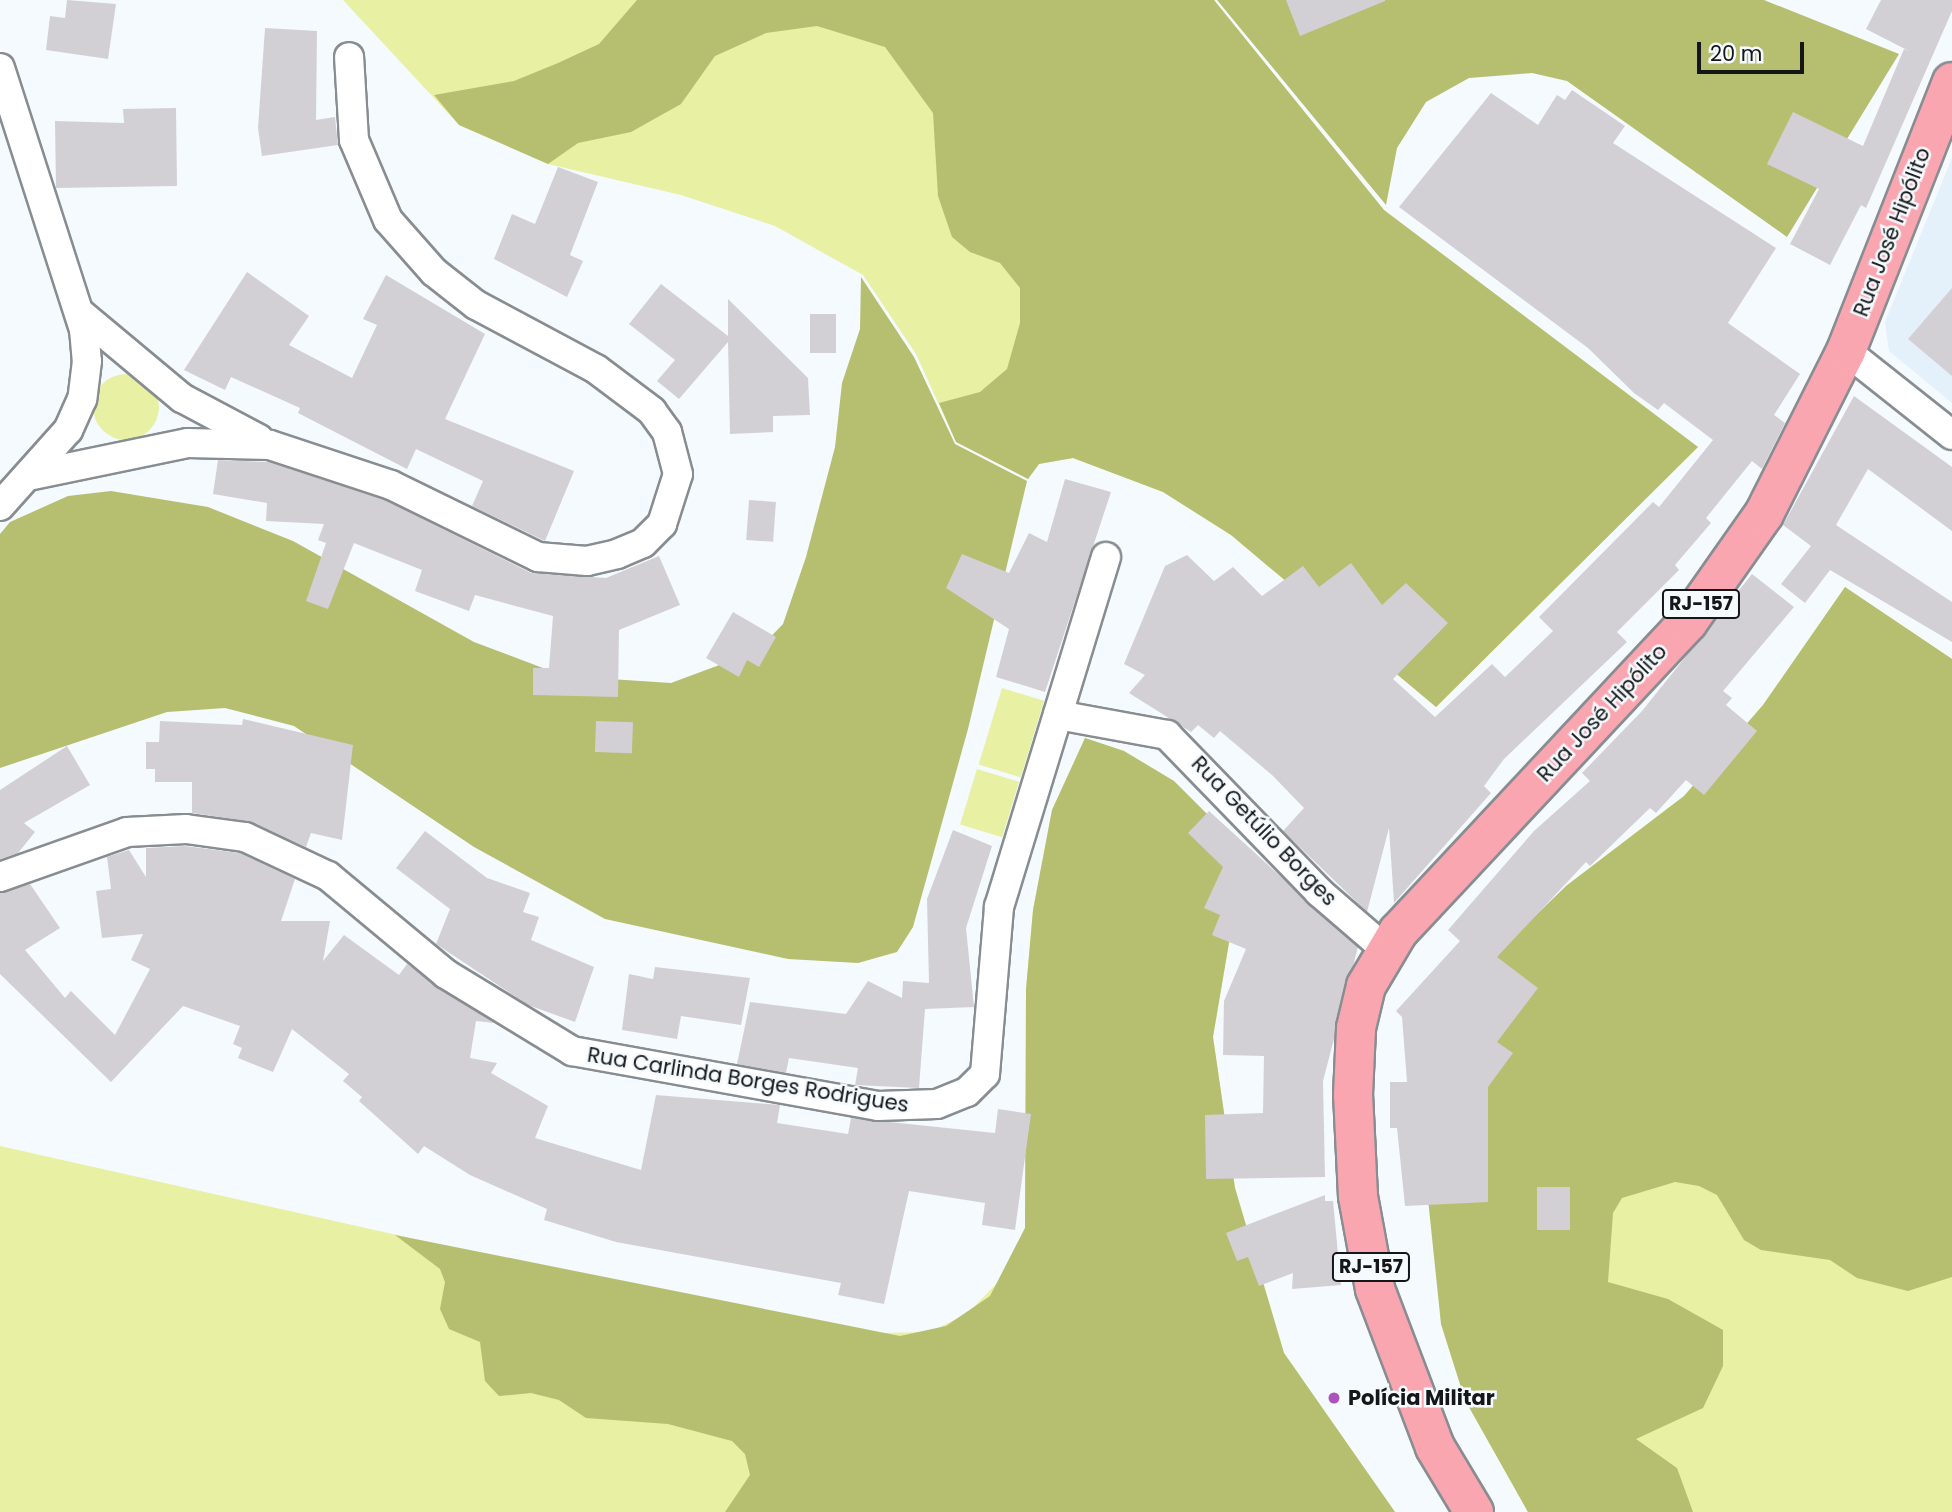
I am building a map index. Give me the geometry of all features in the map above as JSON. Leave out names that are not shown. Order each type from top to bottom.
[{"type":"main road","name":"Rua José Hipólito","points":[[1474,1512],[1435,1447],[1375,1289],[1358,1196],[1353,1057],[1360,1008],[1385,949],[1688,622],[1764,514],[1846,351],[1952,82]]},
{"type":"street","points":[[76,305],[182,398],[271,445],[390,485],[508,548],[556,560],[604,558],[643,543],[662,524],[677,490],[667,432],[640,399],[476,305],[399,235],[358,152],[349,57]]},
{"type":"street","points":[[0,68],[76,305],[87,373],[79,409],[28,476],[0,506]]},
{"type":"street","points":[[1846,351],[1952,435]]},
{"type":"street","points":[[28,476],[188,443],[271,445]]},
{"type":"street","name":"Rua Carlinda Borges Rodrigues","points":[[0,877],[127,832],[186,829],[245,837],[328,876],[446,974],[572,1051],[921,1108],[967,1092],[985,1074],[999,907],[1070,718],[1106,557]]},
{"type":"street","name":"Rua Getúlio Borges","points":[[1070,718],[1137,725],[1167,735],[1194,756],[1319,892],[1385,949]]},
{"type":"shaded area","points":[[1952,158],[1952,403],[1889,351],[1885,322]]},
{"type":"green space","points":[[343,0],[1214,0],[1384,210],[1698,447],[1436,707],[1231,535],[1163,492],[1073,458],[1039,464],[1028,479],[956,442],[916,354],[863,275],[775,226],[681,195],[548,164],[459,125]]},
{"type":"green space","points":[[637,0],[1214,0],[1384,210],[1698,447],[1436,707],[1231,535],[1163,492],[1073,458],[1039,464],[1028,479],[956,442],[939,403],[980,392],[1007,369],[1020,323],[1020,288],[1000,263],[970,252],[952,237],[938,196],[933,113],[885,47],[817,26],[766,33],[715,56],[681,104],[631,132],[578,143],[548,164],[459,125],[434,95],[514,81],[599,44]]},
{"type":"green space","points":[[1217,0],[1764,0],[1899,54],[1787,237],[1567,81],[1532,73],[1469,78],[1426,102],[1397,148],[1386,205]]},
{"type":"green space","points":[[861,277],[914,357],[955,444],[1027,481],[968,729],[913,927],[897,952],[858,963],[788,959],[605,919],[474,847],[294,726],[225,708],[167,712],[0,768],[0,534],[10,522],[68,496],[111,491],[208,507],[293,541],[474,642],[564,676],[671,683],[757,651],[783,624],[806,557],[835,447],[842,383],[860,329]]},
{"type":"green space","points":[[126,374],[139,377],[149,384],[156,394],[159,407],[156,420],[149,430],[139,437],[126,440],[113,437],[103,430],[96,420],[93,407],[96,394],[103,384],[113,377]]},
{"type":"green space","points":[[1845,587],[1952,659],[1952,1512],[1528,1512],[1465,1400],[1441,1324],[1566,886],[1684,796],[1763,705]]},
{"type":"green space","points":[[1845,587],[1952,659],[1952,1277],[1908,1291],[1857,1278],[1830,1260],[1761,1250],[1744,1240],[1717,1195],[1699,1186],[1675,1182],[1622,1198],[1613,1213],[1608,1282],[1668,1299],[1723,1330],[1723,1366],[1703,1408],[1636,1439],[1677,1468],[1693,1512],[1528,1512],[1465,1400],[1441,1324],[1423,1151],[1493,957],[1566,886],[1684,796],[1763,705]]},
{"type":"green space","points":[[1002,688],[1044,701],[1021,777],[979,765]]},
{"type":"green space","points":[[1085,738],[1124,751],[1174,781],[1226,833],[1231,931],[1213,1037],[1235,1188],[1284,1353],[1395,1512],[0,1512],[0,1146],[464,1250],[878,1333],[930,1332],[968,1313],[1005,1275],[1025,1228],[1026,989],[1033,910],[1052,810]]},
{"type":"green space","points":[[1085,738],[1124,751],[1174,781],[1226,833],[1231,931],[1213,1037],[1235,1188],[1284,1353],[1395,1512],[725,1512],[750,1475],[745,1454],[732,1441],[668,1424],[586,1418],[559,1400],[531,1393],[499,1396],[485,1381],[480,1342],[449,1329],[440,1309],[445,1282],[440,1269],[395,1235],[900,1336],[946,1326],[990,1296],[1025,1228],[1026,989],[1033,910],[1052,810]]},
{"type":"green space","points":[[977,769],[1019,782],[1002,837],[960,824]]},
{"type":"building","points":[[67,0],[116,4],[108,59],[46,50],[50,16],[65,18]]},
{"type":"building","points":[[1286,0],[1385,0],[1385,1],[1300,36]]},
{"type":"building","points":[[1881,0],[1952,0],[1952,11],[1866,208],[1861,205],[1830,265],[1790,244],[1819,189],[1767,164],[1793,112],[1863,146],[1904,49],[1909,51],[1866,29]]},
{"type":"building","points":[[265,28],[317,31],[316,120],[335,117],[338,145],[262,156],[258,128]]},
{"type":"building","points":[[1572,90],[1625,126],[1613,143],[1776,248],[1728,323],[1800,374],[1774,415],[1785,423],[1762,469],[1752,461],[1706,518],[1711,523],[1675,565],[1679,570],[1617,632],[1627,642],[1504,759],[1484,786],[1491,793],[1394,903],[1389,828],[1367,912],[1283,831],[1304,808],[1272,775],[1220,731],[1214,738],[1198,725],[1191,732],[1129,693],[1145,675],[1124,664],[1165,566],[1187,555],[1214,581],[1233,567],[1262,596],[1303,566],[1319,587],[1351,563],[1382,605],[1406,583],[1448,623],[1393,679],[1435,717],[1492,664],[1505,677],[1553,631],[1539,617],[1653,502],[1659,507],[1713,440],[1664,403],[1658,410],[1634,393],[1588,348],[1399,207],[1491,93],[1538,125],[1557,95],[1565,100]]},
{"type":"building","points":[[176,108],[177,186],[56,188],[55,121],[124,123],[123,109]]},
{"type":"building","points":[[558,167],[598,182],[570,255],[583,261],[567,297],[494,259],[512,214],[535,224]]},
{"type":"building","points":[[247,272],[309,316],[289,345],[352,378],[377,325],[363,319],[386,275],[485,334],[445,419],[574,471],[545,541],[472,506],[483,481],[416,449],[407,469],[298,413],[300,408],[231,377],[225,390],[184,370]]},
{"type":"building","points":[[661,284],[728,336],[728,299],[808,378],[810,415],[773,416],[773,432],[730,434],[728,342],[679,399],[657,381],[675,360],[629,324]]},
{"type":"building","points":[[1952,288],[1952,376],[1908,339]]},
{"type":"building","points":[[810,314],[836,314],[836,353],[810,353]]},
{"type":"building","points":[[1854,396],[1952,467],[1952,531],[1868,469],[1836,525],[1952,602],[1952,642],[1830,570],[1805,603],[1781,584],[1811,546],[1783,525]]},
{"type":"building","points":[[218,460],[270,462],[385,500],[531,573],[606,578],[659,556],[680,605],[619,630],[618,697],[533,695],[533,668],[549,668],[553,616],[475,595],[469,611],[415,591],[422,570],[354,543],[328,609],[306,601],[326,543],[318,540],[324,524],[266,521],[267,503],[213,494]]},
{"type":"building","points":[[1065,479],[1111,492],[1045,692],[996,677],[1009,629],[946,588],[962,554],[1009,573],[1029,533],[1047,542]]},
{"type":"building","points":[[749,500],[776,502],[773,542],[746,540]]},
{"type":"building","points":[[1752,574],[1794,607],[1723,691],[1732,698],[1726,705],[1757,731],[1704,795],[1686,780],[1656,813],[1650,808],[1590,866],[1586,862],[1497,957],[1538,988],[1497,1042],[1513,1053],[1488,1087],[1488,1202],[1405,1206],[1397,1128],[1390,1128],[1390,1082],[1407,1082],[1402,1017],[1396,1011],[1460,941],[1448,930],[1534,831],[1590,781],[1582,773],[1642,711]]},
{"type":"building","points":[[733,612],[776,637],[759,667],[747,660],[739,677],[706,658]]},
{"type":"building","points":[[243,719],[353,745],[342,840],[311,833],[306,847],[252,822],[192,813],[192,782],[155,782],[155,769],[146,769],[146,742],[159,742],[160,721],[242,725]]},
{"type":"building","points":[[596,721],[633,722],[632,753],[595,752]]},
{"type":"building","points":[[67,746],[90,785],[24,823],[35,832],[18,853],[0,859],[0,790]]},
{"type":"building","points":[[1209,811],[1358,947],[1323,1081],[1325,1177],[1206,1179],[1205,1115],[1263,1113],[1264,1056],[1223,1055],[1224,1001],[1246,949],[1212,935],[1220,915],[1204,908],[1223,867],[1188,833]]},
{"type":"building","points":[[953,830],[992,846],[966,928],[974,1007],[925,1009],[919,1088],[855,1085],[858,1068],[789,1058],[786,1073],[737,1064],[750,1002],[846,1014],[868,981],[902,998],[903,981],[929,983],[927,899]]},
{"type":"building","points":[[425,831],[487,878],[530,893],[523,912],[539,917],[531,940],[594,967],[575,1022],[528,1005],[436,944],[450,909],[396,868]]},
{"type":"building","points":[[185,846],[240,853],[295,879],[281,921],[330,921],[323,961],[344,935],[399,975],[407,964],[494,1023],[476,1021],[470,1058],[497,1063],[491,1073],[548,1106],[535,1138],[641,1170],[656,1095],[780,1105],[777,1123],[848,1134],[851,1118],[995,1133],[998,1109],[1031,1114],[1015,1230],[982,1225],[985,1203],[909,1191],[884,1304],[838,1295],[841,1283],[616,1242],[544,1220],[547,1209],[470,1175],[424,1146],[418,1154],[359,1101],[362,1097],[343,1081],[349,1074],[292,1029],[273,1072],[238,1058],[242,1048],[233,1044],[240,1026],[183,1006],[111,1082],[0,974],[0,893],[30,884],[60,928],[25,950],[65,998],[71,991],[115,1035],[150,969],[131,960],[143,934],[102,938],[96,891],[111,889],[107,857],[129,850],[146,877],[146,848]]},
{"type":"building","points":[[655,967],[750,978],[741,1025],[681,1016],[677,1039],[622,1030],[629,974],[653,979]]},
{"type":"building","points":[[1537,1187],[1570,1187],[1570,1230],[1537,1230]]},
{"type":"building","points":[[1325,1195],[1325,1201],[1333,1201],[1341,1285],[1292,1289],[1293,1273],[1259,1286],[1248,1257],[1237,1261],[1226,1233]]},
{"type":"place","name":"Polícia Militar","points":[[1334,1398]]}]
